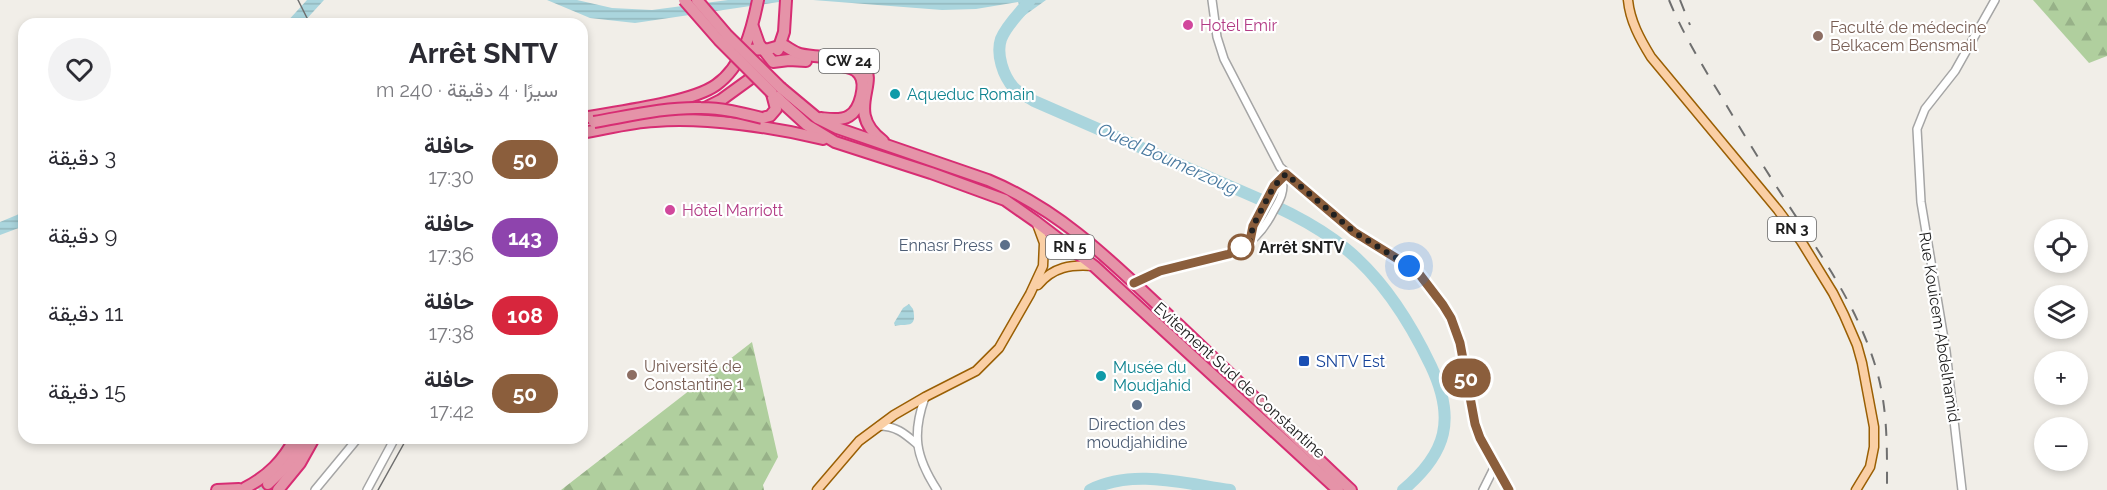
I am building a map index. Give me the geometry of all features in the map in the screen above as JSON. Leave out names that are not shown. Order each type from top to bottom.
[{"type":"highway","name":"RN 5","points":[[684,0],[719,40],[777,91]]},
{"type":"highway","name":"RN 5","points":[[697,0],[777,91]]},
{"type":"highway","points":[[588,117],[692,96],[716,86],[734,66],[744,50],[753,27],[758,0]]},
{"type":"highway","points":[[686,120],[750,80],[771,60],[779,45],[784,26],[786,0]]},
{"type":"highway","points":[[753,27],[762,49],[771,60]]},
{"type":"highway","points":[[744,50],[779,45]]},
{"type":"highway","name":"CW 24","points":[[779,45],[802,54],[852,62],[866,69],[868,80],[864,108],[865,120],[876,136],[891,147]]},
{"type":"highway","name":"CW 24","points":[[771,60],[776,63],[797,60],[848,67],[857,71],[862,85],[858,106],[853,114],[842,119],[817,118]]},
{"type":"highway","points":[[734,66],[739,76],[750,80]]},
{"type":"highway","points":[[588,122],[658,111],[701,108],[762,117],[770,116],[776,109],[777,91]]},
{"type":"highway","name":"Evitement Sud de Constantine","points":[[777,91],[817,118],[837,128],[988,180],[1037,204],[1084,237],[1134,283],[1324,471]]},
{"type":"highway","name":"Evitement Sud de Constantine","points":[[777,91],[807,125],[835,142],[1005,200],[1094,266],[1324,471]]},
{"type":"highway","points":[[588,132],[653,121],[686,120],[756,128],[835,142]]},
{"type":"highway","points":[[217,490],[244,489],[271,471],[280,462],[291,444]]},
{"type":"highway","points":[[273,487],[302,444]]},
{"type":"highway","points":[[287,490],[311,444]]},
{"type":"highway","points":[[273,487],[300,463]]},
{"type":"highway","name":"RN 5","points":[[1324,471],[1338,490]]},
{"type":"highway","name":"RN 5","points":[[1324,471],[1351,490]]},
{"type":"main road","name":"RN 3","points":[[1628,0],[1638,37],[1651,57],[1778,210],[1828,285],[1844,315],[1862,363],[1874,427],[1874,447],[1870,467],[1856,490]]},
{"type":"main road","points":[[817,490],[859,441],[925,396],[976,371],[999,348],[1043,266],[1045,255],[1041,232],[1035,221]]},
{"type":"main road","points":[[1030,294],[1046,276],[1061,268],[1077,265],[1094,266]]},
{"type":"street","points":[[1212,0],[1217,37],[1224,59],[1284,177],[1360,237],[1420,275],[1451,318],[1460,343],[1475,424],[1509,490]]},
{"type":"street","name":"Rue Kouicem Abdelhamid","points":[[1962,490],[1946,351],[1921,202],[1917,129],[1920,117],[1955,71],[1995,0]]},
{"type":"street","points":[[1250,241],[1251,232],[1272,189],[1284,177]]},
{"type":"street","points":[[1134,283],[1160,271],[1229,254],[1258,236],[1265,228],[1282,194],[1284,177]]},
{"type":"street","points":[[917,444],[918,417],[925,396]]},
{"type":"street","points":[[879,426],[889,426],[903,431],[917,444],[937,490]]},
{"type":"street","points":[[315,490],[353,444]]},
{"type":"street","points":[[367,490],[392,444]]},
{"type":"street","points":[[1483,490],[1495,466]]},
{"type":"green space","points":[[2033,0],[2107,0],[2107,56],[2089,63]]},
{"type":"green space","points":[[752,342],[778,457],[763,485],[764,490],[561,490]]},
{"type":"water","points":[[307,0],[324,0],[308,18],[290,18]]},
{"type":"water","points":[[547,0],[577,0],[612,8],[652,10],[728,0],[792,0],[635,23],[590,18]]},
{"type":"water","points":[[813,0],[1046,0],[1021,18],[1015,12],[1020,7],[1018,2],[976,9],[942,10]]},
{"type":"water","points":[[18,214],[18,228],[0,235],[0,222]]},
{"type":"water","points":[[909,304],[913,309],[914,320],[910,324],[895,326],[894,323],[903,308]]},
{"type":"waterway","name":"Oued Boumerzoug","points":[[1030,0],[1007,28],[1001,39],[999,51],[1004,71],[1016,90],[1034,101],[1265,201],[1299,218],[1346,249],[1384,288],[1405,318],[1431,366],[1439,385],[1445,419],[1438,448],[1418,476],[1403,490]]},
{"type":"waterway","name":"Oued Boumerzoug","points":[[1090,490],[1107,483],[1142,479],[1230,490]]},
{"type":"tunnel","points":[[259,490],[268,484]]},
{"type":"tram line","points":[[298,0],[307,18]]},
{"type":"tram line","points":[[378,490],[404,444]]},
{"type":"railway","points":[[1669,0],[1700,61],[1829,268],[1860,326],[1876,368],[1883,398],[1887,490]]},
{"type":"railway","points":[[1680,0],[1690,25]]},
{"type":"bus line","name":"50","points":[[1134,283],[1172,267],[1229,254],[1242,247],[1250,241],[1253,226],[1274,186],[1286,174],[1354,232],[1398,258],[1420,275],[1443,305],[1451,318],[1460,343],[1475,424],[1480,438],[1509,490]]},
{"type":"place","name":"Hotel Emir","points":[[1188,25]]},
{"type":"place","name":"Faculté de médecine Belkacem Bensmail","points":[[1818,36]]},
{"type":"place","name":"Aqueduc Romain","points":[[895,94]]},
{"type":"place","name":"Hôtel Marriott","points":[[670,210]]},
{"type":"place","name":"Ennasr Press","points":[[1005,245]]},
{"type":"place","name":"Arrêt SNTV","points":[[1241,247]]},
{"type":"place","name":"SNTV Est","points":[[1304,361]]},
{"type":"place","name":"Université de Constantine 1","points":[[632,375]]},
{"type":"place","name":"Musée du Moudjahid","points":[[1101,376]]},
{"type":"place","name":"Direction des moudjahidine","points":[[1137,405]]},
{"type":"route","points":[[1241,247],[1250,241],[1253,226],[1274,186],[1286,174],[1366,241],[1409,266]]}]
